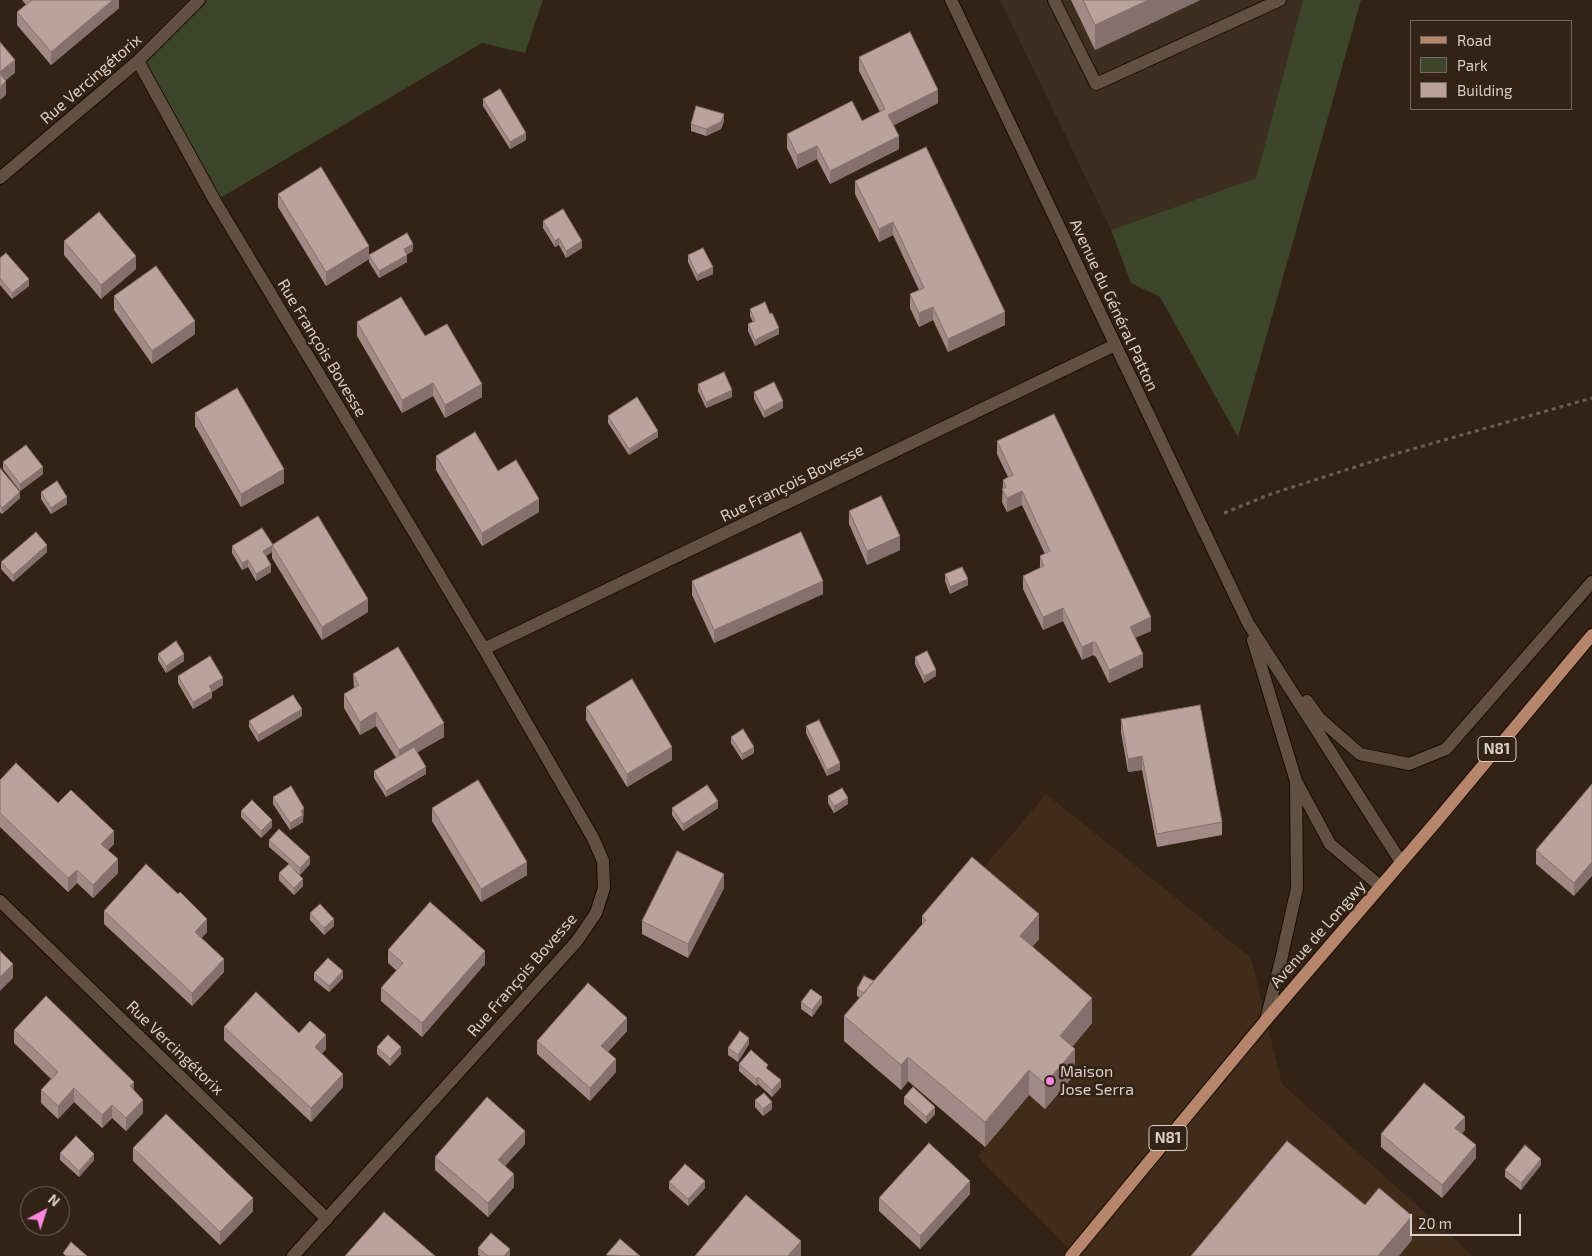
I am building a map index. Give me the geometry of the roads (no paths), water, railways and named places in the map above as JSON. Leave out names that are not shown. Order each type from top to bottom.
[{"type":"main road","name":"Avenue de Longwy","points":[[1071,1256],[1266,1020],[1435,824],[1592,635]]},
{"type":"street","name":"Rue Vercingétorix","points":[[0,178],[138,61],[199,0]]},
{"type":"street","name":"Avenue du Général Patton","points":[[951,0],[1248,623]]},
{"type":"street","points":[[1054,0],[1096,84],[1280,0]]},
{"type":"street","name":"Rue François Bovesse","points":[[138,61],[215,201],[484,649],[593,838],[603,862],[604,888],[596,913],[577,941],[293,1256]]},
{"type":"street","name":"Rue François Bovesse","points":[[484,649],[1115,345]]},
{"type":"street","name":"N81","points":[[1248,623],[1320,718],[1360,754],[1409,764],[1446,749],[1592,582]]},
{"type":"street","points":[[1248,623],[1296,781],[1330,844],[1380,886]]},
{"type":"street","points":[[1248,623],[1401,862]]},
{"type":"street","points":[[1266,1020],[1296,888],[1296,781]]},
{"type":"street","name":"Rue Vercingétorix","points":[[0,901],[326,1219]]},
{"type":"place","name":"Maison Jose Serra","points":[[1050,1081]]}]
